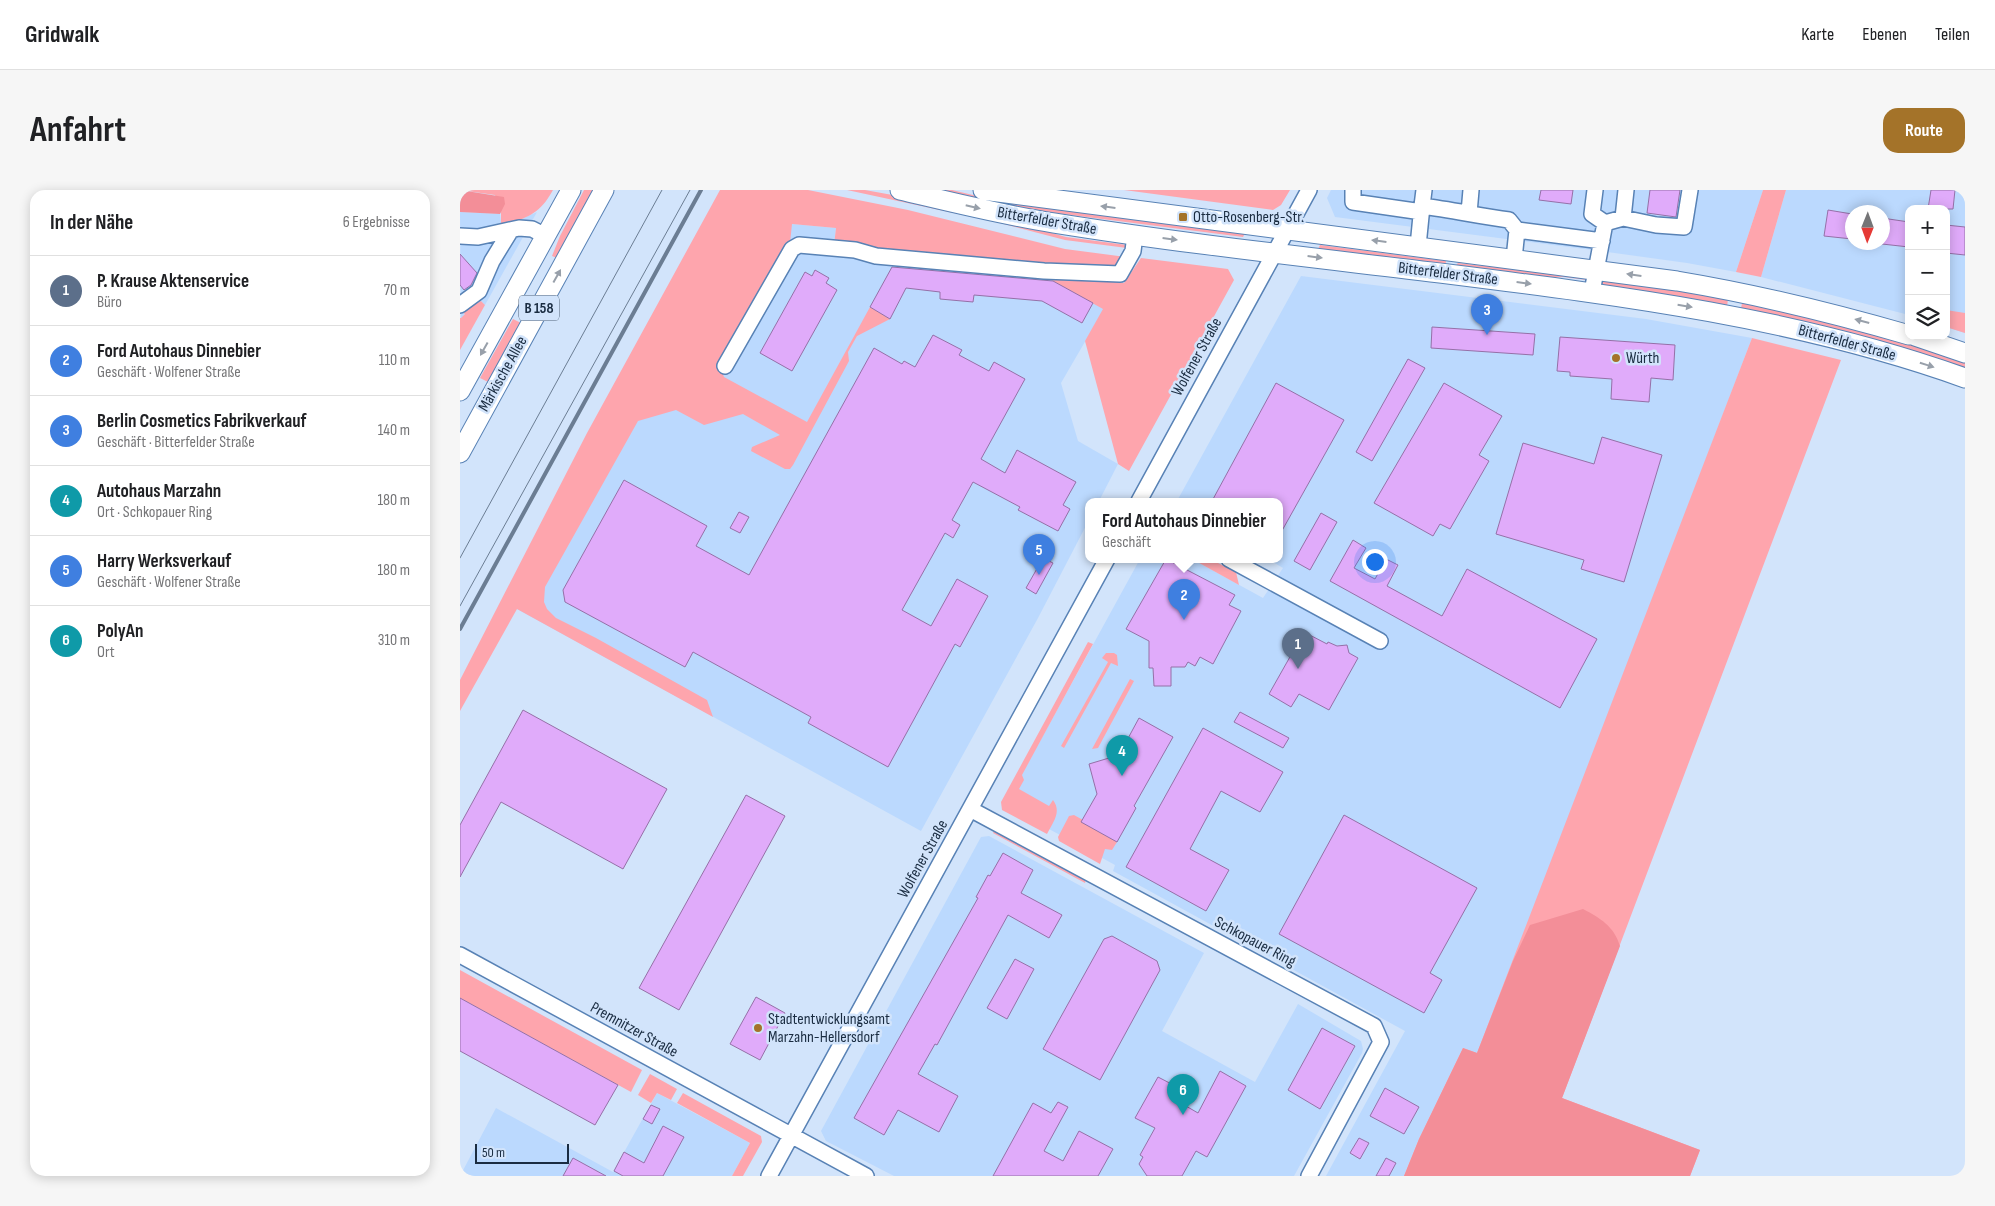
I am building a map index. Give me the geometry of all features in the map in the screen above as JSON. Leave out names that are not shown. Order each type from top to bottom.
[{"type":"main road","name":"Märkische Allee","points":[[460,389],[571,190]]},
{"type":"main road","name":"Märkische Allee","points":[[460,453],[467,422],[487,402],[604,190]]},
{"type":"main road","name":"Bitterfelder Straße","points":[[900,190],[923,193],[1052,223],[1592,292],[1695,308],[1801,330],[1869,347],[1965,378]]},
{"type":"main road","name":"Bitterfelder Straße","points":[[983,190],[1452,250],[1693,284],[1754,295],[1905,333]]},
{"type":"main road","name":"B 158","points":[[508,304],[534,318]]},
{"type":"main road","name":"Bitterfelder Straße","points":[[1927,340],[1965,353]]},
{"type":"main road","points":[[460,389],[487,402]]},
{"type":"street","name":"Wolfener Straße","points":[[1141,498],[1309,190]]},
{"type":"street","points":[[1353,190],[1353,202],[1469,213],[1509,220],[1518,230],[1602,241]]},
{"type":"street","points":[[1418,246],[1424,190]]},
{"type":"street","points":[[1469,213],[1471,190]]},
{"type":"street","points":[[1592,292],[1602,241],[1595,190]]},
{"type":"street","points":[[1623,218],[1626,190]]},
{"type":"street","points":[[1599,219],[1623,218],[1656,225],[1684,227],[1690,190]]},
{"type":"street","points":[[460,236],[478,237],[527,228],[546,236]]},
{"type":"street","points":[[460,305],[480,291],[492,261],[511,230]]},
{"type":"street","points":[[1514,259],[1518,230]]},
{"type":"street","points":[[725,366],[792,248],[799,245],[855,250],[876,256],[1005,268],[1120,274],[1133,251],[1135,235]]},
{"type":"street","points":[[1449,274],[1452,250]]},
{"type":"street","name":"Wolfener Straße","points":[[769,1176],[1105,563]]},
{"type":"street","points":[[1236,563],[1380,641]]},
{"type":"street","name":"Schkopauer Ring","points":[[970,809],[1374,1026],[1382,1042],[1309,1176]]},
{"type":"street","name":"Premnitzer Straße","points":[[460,955],[792,1135]]},
{"type":"street","points":[[792,1135],[866,1176]]},
{"type":"shaded area","points":[[460,190],[553,190],[543,205],[533,213],[506,226],[501,224],[501,212],[495,195]]},
{"type":"shaded area","points":[[460,190],[504,197],[505,204],[500,214],[460,212]]},
{"type":"shaded area","points":[[584,190],[595,190],[557,258],[552,256],[560,236]]},
{"type":"shaded area","points":[[720,190],[808,190],[908,210],[1065,249],[1126,257],[1113,270],[834,245],[836,228],[792,224],[790,243],[720,367],[724,377],[807,422],[870,307],[890,319],[857,336],[848,352],[849,361],[793,465],[790,469],[785,469],[751,451],[752,447],[780,435],[743,414],[704,425],[676,410],[638,421],[545,587],[544,602],[547,609],[556,618],[596,638],[707,700],[713,717],[517,609],[460,711],[460,680],[587,433]]},
{"type":"shaded area","points":[[847,190],[865,190],[909,198],[1066,237],[1127,245],[1127,248],[1065,240],[1000,223]]},
{"type":"shaded area","points":[[928,190],[952,190],[977,196],[1246,231],[1243,237],[1024,209]]},
{"type":"shaded area","points":[[1124,190],[1290,190],[1281,205],[1273,210]]},
{"type":"shaded area","points":[[1331,190],[1763,190],[1736,272],[1600,251],[1335,217],[1327,198]]},
{"type":"shaded area","points":[[1763,190],[1786,190],[1761,277],[1736,272]]},
{"type":"shaded area","points":[[1786,190],[1965,190],[1965,333],[1950,328],[1950,205],[1905,205],[1905,314],[1761,277]]},
{"type":"shaded area","points":[[460,212],[500,214],[501,224],[506,226],[537,212],[485,305],[481,301],[462,312],[465,314],[461,319]]},
{"type":"shaded area","points":[[792,224],[836,228],[834,245],[1054,266],[1104,309],[1061,383],[1078,441],[1118,464],[1101,498],[1085,498],[1085,528],[1038,618],[921,831],[517,609],[659,342],[720,367]]},
{"type":"shaded area","points":[[1320,245],[1446,261],[1445,267],[1317,251]]},
{"type":"shaded area","points":[[1141,258],[1228,269],[1234,280],[1129,471],[1118,464],[1085,341],[1103,309],[1049,279],[1051,275],[1124,283]]},
{"type":"shaded area","points":[[1458,263],[1484,266],[1511,266],[1588,275],[1587,280],[1564,277],[1522,278],[1455,266]]},
{"type":"shaded area","points":[[1301,276],[1646,319],[1752,338],[1587,772],[1477,1054],[1463,1048],[1419,1139],[1404,1176],[1326,1176],[1405,1031],[1113,871],[1115,865],[1005,805],[1138,563],[1199,563],[1263,598],[1283,568],[1275,563],[1283,563],[1283,498],[1179,498]]},
{"type":"shaded area","points":[[1605,277],[1728,299],[1727,307],[1603,287],[1601,281]]},
{"type":"shaded area","points":[[1743,299],[1831,320],[1965,360],[1965,368],[1732,309],[1733,306],[1741,308]]},
{"type":"shaded area","points":[[481,301],[485,305],[460,350],[460,318],[465,314],[461,312]]},
{"type":"shaded area","points":[[1950,311],[1965,313],[1965,333],[1950,328]]},
{"type":"shaded area","points":[[513,319],[521,323],[488,382],[480,378]]},
{"type":"shaded area","points":[[1752,338],[1841,360],[1562,1098],[1700,1150],[1690,1176],[1404,1176],[1419,1139],[1463,1048],[1477,1053]]},
{"type":"shaded area","points":[[1199,563],[1218,563],[1236,572],[1239,585]]},
{"type":"shaded area","points":[[1088,642],[1093,644],[1022,775],[1024,780],[1019,789],[1049,806],[1053,800],[1056,804],[1057,813],[1047,834],[1002,810],[1001,802]]},
{"type":"shaded area","points":[[1106,653],[1117,655],[1118,666],[1111,663],[1064,748],[1061,746],[1108,662],[1102,658]]},
{"type":"shaded area","points":[[1130,679],[1134,681],[1098,748],[1092,749]]},
{"type":"shaded area","points":[[1074,815],[1083,820],[1082,822],[1117,842],[1112,850],[1105,849],[1100,864],[1059,841],[1058,837],[1069,816]]},
{"type":"shaded area","points":[[995,829],[1086,879],[1085,883],[993,833]]},
{"type":"shaded area","points":[[989,836],[1204,953],[1162,1031],[1255,1082],[1298,1004],[1361,1041],[1362,1053],[1294,1176],[894,1176],[826,1141],[821,1131],[981,837]]},
{"type":"shaded area","points":[[1583,909],[1601,919],[1610,928],[1620,946],[1562,1098],[1700,1150],[1690,1176],[1404,1176],[1419,1139],[1463,1048],[1477,1053],[1513,961],[1530,925]]},
{"type":"shaded area","points":[[460,970],[642,1070],[631,1092],[460,998]]},
{"type":"shaded area","points":[[650,1074],[677,1089],[671,1100],[657,1093],[651,1103],[638,1095]]},
{"type":"shaded area","points":[[657,1093],[750,1143],[732,1176],[460,1176],[496,1108],[613,1172]]},
{"type":"shaded area","points":[[683,1093],[761,1136],[762,1142],[743,1176],[732,1176],[750,1143],[677,1103]]},
{"type":"building","points":[[1541,190],[1573,190],[1571,204],[1539,200]]},
{"type":"building","points":[[1650,190],[1680,190],[1676,217],[1647,213]]},
{"type":"building","points":[[1931,190],[1955,190],[1953,209],[1950,209],[1950,205],[1929,205]]},
{"type":"building","points":[[1828,210],[1845,213],[1845,238],[1824,236]]},
{"type":"building","points":[[1890,219],[1905,221],[1905,247],[1890,245]]},
{"type":"building","points":[[1950,225],[1965,227],[1965,255],[1950,253]]},
{"type":"building","points":[[460,254],[477,273],[471,285],[464,290],[460,285]]},
{"type":"building","points":[[892,267],[1053,281],[1093,303],[1082,323],[1042,301],[974,295],[973,302],[940,299],[940,292],[906,288],[890,319],[870,307]]},
{"type":"building","points":[[815,270],[829,278],[826,283],[837,290],[792,371],[760,353],[805,272],[812,276]]},
{"type":"building","points":[[1432,327],[1535,334],[1533,355],[1431,348]]},
{"type":"building","points":[[933,335],[962,350],[959,355],[989,371],[994,362],[1025,379],[981,459],[1005,473],[1017,450],[1076,482],[1063,505],[1070,509],[1058,531],[1018,510],[1020,507],[973,482],[952,520],[960,525],[953,538],[945,533],[902,610],[931,626],[957,579],[988,596],[960,647],[955,644],[888,767],[808,723],[811,717],[693,652],[685,667],[565,602],[563,590],[624,480],[707,526],[696,546],[749,575],[874,348],[902,364],[904,361],[915,367]]},
{"type":"building","name":"Würth","points":[[1560,337],[1675,345],[1673,380],[1651,378],[1649,402],[1611,399],[1612,379],[1570,376],[1570,372],[1557,371]]},
{"type":"building","points":[[1408,359],[1425,368],[1372,461],[1356,452]]},
{"type":"building","points":[[1276,383],[1344,420],[1283,529],[1283,498],[1214,498]]},
{"type":"building","points":[[1444,383],[1502,416],[1479,455],[1489,461],[1450,529],[1440,524],[1433,536],[1374,503]]},
{"type":"building","points":[[1602,437],[1662,455],[1624,582],[1581,569],[1584,560],[1496,534],[1523,443],[1594,464]]},
{"type":"building","points":[[739,512],[749,517],[740,533],[730,528]]},
{"type":"building","points":[[1321,513],[1337,522],[1310,570],[1294,561]]},
{"type":"building","points":[[1353,540],[1366,548],[1354,568],[1375,579],[1386,559],[1398,565],[1387,586],[1442,616],[1467,569],[1597,639],[1560,708],[1330,581]]},
{"type":"building","points":[[1043,558],[1053,563],[1036,594],[1026,588]]},
{"type":"building","points":[[1164,563],[1174,563],[1235,595],[1229,605],[1241,611],[1213,664],[1200,657],[1195,666],[1188,662],[1185,667],[1171,667],[1171,686],[1154,686],[1153,668],[1149,668],[1149,641],[1126,629]]},
{"type":"building","points":[[1304,632],[1327,644],[1328,642],[1337,646],[1347,645],[1349,653],[1358,658],[1329,710],[1299,694],[1291,707],[1269,694]]},
{"type":"building","points":[[523,710],[667,789],[623,869],[501,802],[460,877],[460,825]]},
{"type":"building","points":[[1240,712],[1289,738],[1283,748],[1234,722]]},
{"type":"building","points":[[1139,718],[1173,737],[1134,806],[1136,808],[1117,842],[1081,822],[1097,794],[1089,764],[1119,755]]},
{"type":"building","points":[[1203,728],[1283,772],[1260,812],[1221,791],[1190,849],[1229,870],[1206,911],[1126,867]]},
{"type":"building","points":[[746,795],[785,816],[679,1010],[639,988]]},
{"type":"building","points":[[1344,815],[1477,888],[1430,973],[1442,980],[1424,1013],[1279,934]]},
{"type":"building","points":[[1003,853],[1033,870],[1021,893],[1062,915],[1049,938],[1008,915],[937,1045],[935,1044],[918,1074],[958,1096],[939,1132],[898,1110],[884,1135],[854,1118],[978,898],[976,897],[988,875],[990,876]]},
{"type":"building","points":[[1112,936],[1157,961],[1160,970],[1100,1080],[1043,1049],[1104,939]]},
{"type":"building","points":[[1015,959],[1034,969],[1007,1019],[987,1008]]},
{"type":"building","name":"Stadtentwicklungsamt Marzahn-Hellersdorf","points":[[756,997],[785,1013],[760,1060],[730,1044]]},
{"type":"building","points":[[460,998],[618,1085],[595,1125],[460,1051]]},
{"type":"building","points":[[1322,1028],[1355,1046],[1320,1109],[1288,1090]]},
{"type":"building","points":[[1220,1071],[1246,1086],[1207,1157],[1196,1151],[1182,1176],[1147,1176],[1139,1164],[1143,1157],[1140,1155],[1155,1128],[1135,1118],[1158,1077],[1185,1091],[1179,1102],[1198,1113]]},
{"type":"building","points":[[1385,1088],[1419,1107],[1404,1134],[1370,1116]]},
{"type":"building","points":[[1058,1102],[1068,1107],[1044,1151],[1063,1161],[1079,1131],[1113,1149],[1098,1176],[993,1176],[1033,1103],[1051,1113]]},
{"type":"building","points":[[651,1105],[660,1109],[652,1124],[643,1119]]},
{"type":"building","points":[[663,1126],[684,1137],[663,1176],[623,1176],[614,1171],[624,1152],[644,1163]]},
{"type":"building","points":[[1359,1138],[1369,1143],[1360,1159],[1350,1153]]},
{"type":"building","points":[[573,1158],[606,1176],[563,1176]]},
{"type":"building","points":[[1386,1158],[1396,1163],[1389,1176],[1376,1176]]},
{"type":"tram line","points":[[460,558],[662,190]]},
{"type":"tram line","points":[[460,606],[690,190]]},
{"type":"railway","points":[[460,629],[701,190]]},
{"type":"place","name":"Otto-Rosenberg-Str.","points":[[1183,217]]},
{"type":"place","name":"Berlin Cosmetics Fabrikverkauf","points":[[1487,335]]},
{"type":"place","name":"Würth","points":[[1616,358]]},
{"type":"place","name":"Harry Werksverkauf","points":[[1039,575]]},
{"type":"place","name":"Ford Autohaus Dinnebier","points":[[1184,620]]},
{"type":"place","name":"P. Krause Aktenservice","points":[[1298,669]]},
{"type":"place","name":"Autohaus Marzahn","points":[[1122,776]]},
{"type":"place","name":"Stadtentwicklungsamt Marzahn-Hellersdorf","points":[[758,1028]]},
{"type":"place","name":"PolyAn","points":[[1183,1115]]}]
